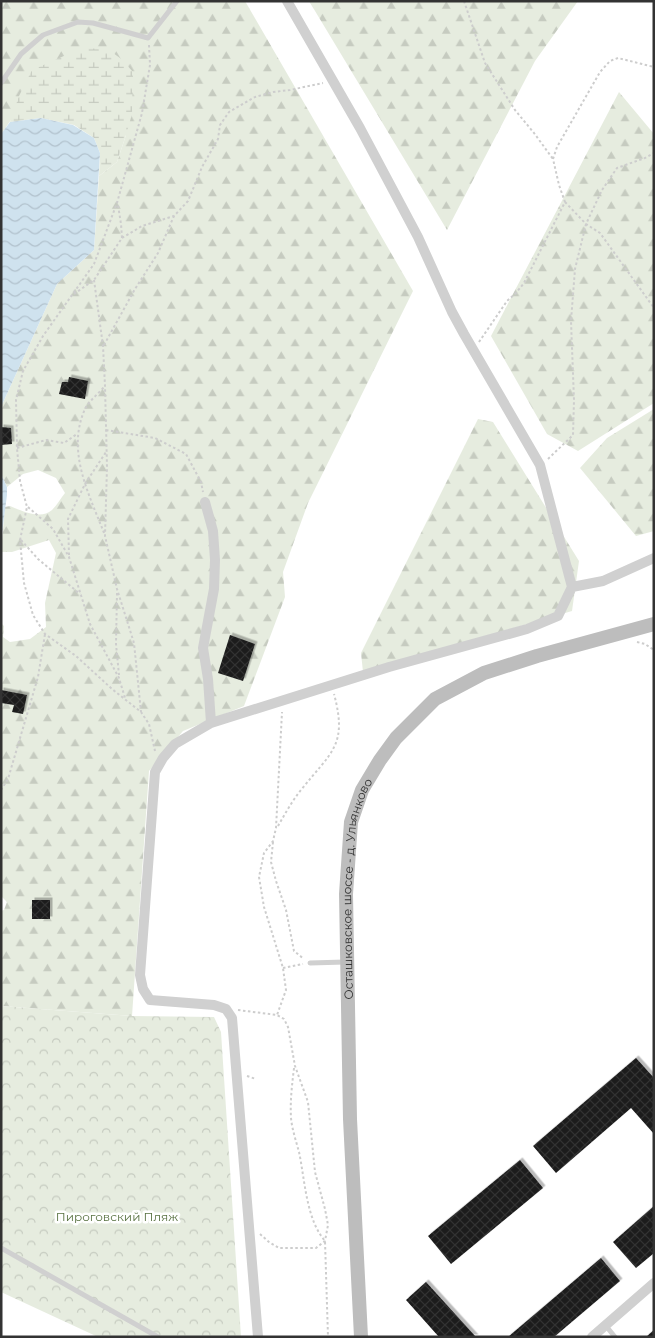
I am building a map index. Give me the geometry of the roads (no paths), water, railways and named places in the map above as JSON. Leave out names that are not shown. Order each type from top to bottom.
[{"type":"street","points":[[258,1337],[232,1018],[226,1009],[214,1005],[150,1000],[143,989],[140,975],[155,772],[163,758],[175,744],[211,723],[388,667],[483,642],[527,628],[558,616],[572,587],[540,464],[452,312],[418,237],[360,128],[287,1]]},
{"type":"street","points":[[205,502],[213,531],[215,560],[214,589],[203,648],[208,679],[211,723]]},
{"type":"street","points":[[572,587],[603,581],[654,558]]},
{"type":"street","name":"Осташковское шоссе - д. Ульянково","points":[[361,1337],[350,1119],[346,894],[351,822],[362,790],[396,738],[435,699],[484,673],[546,653],[654,624]]},
{"type":"street","points":[[592,1337],[654,1284]]},
{"type":"lane","points":[[1,83],[21,54],[43,35],[78,22],[93,23],[148,38],[177,1]]},
{"type":"lane","points":[[310,963],[347,962]]},
{"type":"lane","points":[[1,1248],[158,1337]]},
{"type":"lane","points":[[605,1326],[615,1337]]},
{"type":"water","points":[[41,118],[73,125],[94,138],[100,153],[94,250],[57,284],[1,407],[1,134],[10,122]]},
{"type":"water","points":[[1,474],[7,487],[7,495],[1,541]]},
{"type":"park label","name":"Пироговский Пляж","points":[[117,1216]]}]
